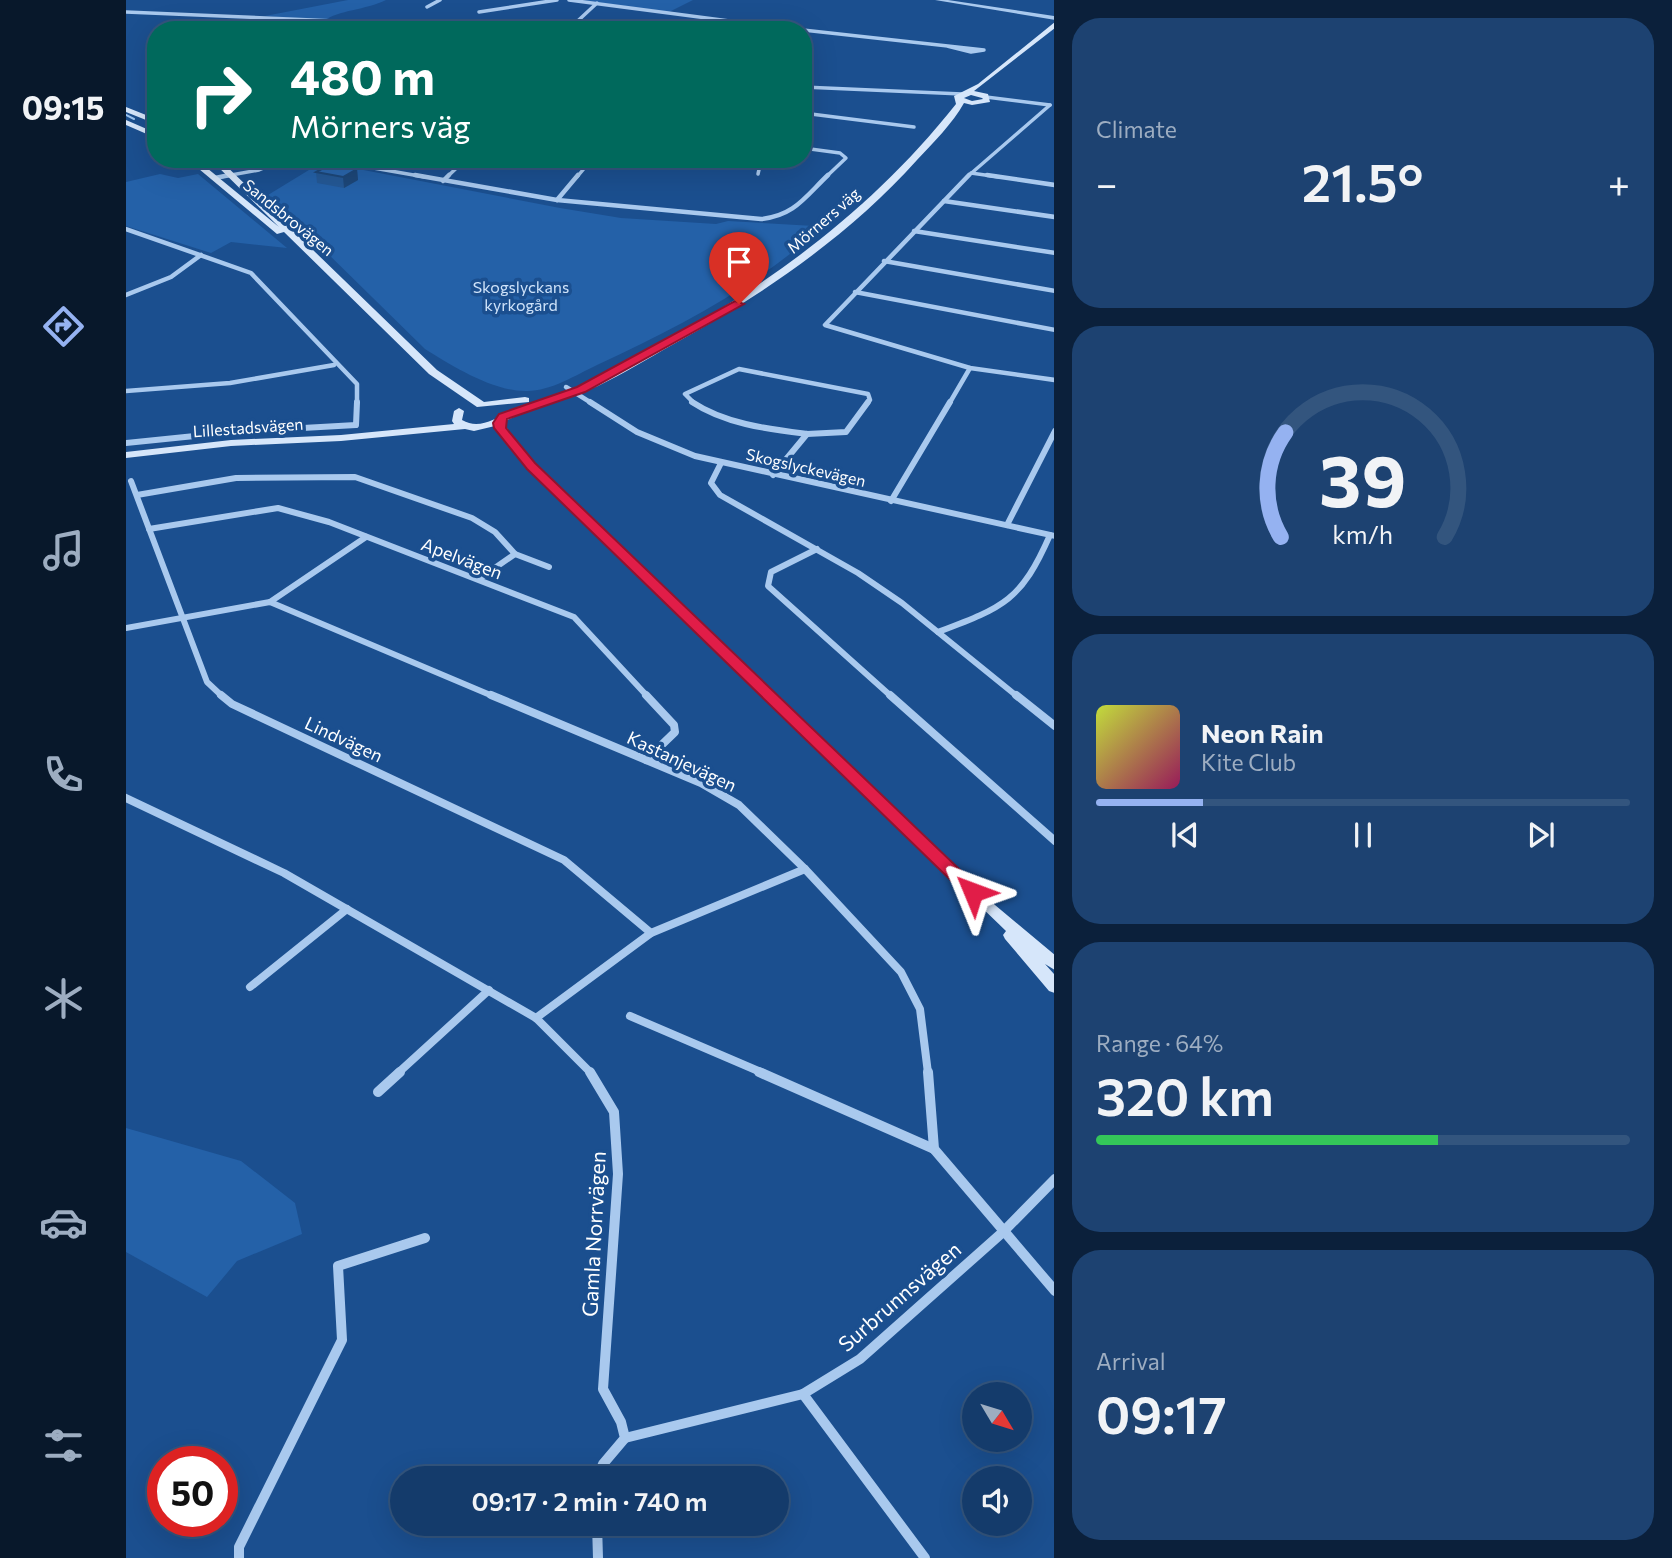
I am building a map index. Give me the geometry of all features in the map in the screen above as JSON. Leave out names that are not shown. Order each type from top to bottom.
[{"type":"main road","name":"Mörners väg","points":[[942,129],[960,104],[962,96],[1054,24]]},
{"type":"main road","name":"Mörners väg","points":[[1032,43],[1054,30]]},
{"type":"main road","name":"Mörners väg","points":[[470,427],[501,420],[570,390],[675,340],[769,285],[859,212],[942,129],[983,99],[983,91],[1001,68]]},
{"type":"main road","points":[[962,96],[983,99]]},
{"type":"main road","points":[[126,108],[147,118]]},
{"type":"main road","points":[[126,122],[147,132]]},
{"type":"main road","name":"Sandsbrovägen","points":[[202,168],[333,275]]},
{"type":"main road","name":"Sandsbrovägen","points":[[224,168],[433,372],[483,405],[500,410],[501,420]]},
{"type":"main road","name":"Sandsbrovägen","points":[[433,372],[458,412],[457,421],[470,427]]},
{"type":"main road","name":"Mörners väg","points":[[458,412],[570,390]]},
{"type":"main road","name":"Lillestadsvägen","points":[[373,435],[418,426],[458,412]]},
{"type":"main road","points":[[501,420],[505,435],[531,466],[990,909],[1054,964]]},
{"type":"main road","points":[[470,427],[496,439],[531,466]]},
{"type":"main road","name":"Lillestadsvägen","points":[[126,455],[231,443],[470,427]]},
{"type":"main road","points":[[990,909],[1054,986]]},
{"type":"street","points":[[427,7],[440,0]]},
{"type":"street","points":[[479,12],[557,0]]},
{"type":"street","points":[[569,0],[733,21]]},
{"type":"street","points":[[578,21],[604,0]]},
{"type":"street","points":[[938,0],[1054,17]]},
{"type":"street","points":[[126,12],[335,21]]},
{"type":"street","points":[[812,31],[980,47],[984,50],[971,52],[947,46]]},
{"type":"street","points":[[812,88],[962,96]]},
{"type":"street","points":[[983,99],[1052,105]]},
{"type":"street","points":[[1052,105],[971,173],[827,320],[826,327],[970,368],[1054,380]]},
{"type":"street","points":[[812,114],[914,127]]},
{"type":"street","points":[[372,168],[557,200],[774,219],[790,212],[846,158],[840,153],[812,149]]},
{"type":"street","points":[[215,178],[264,168]]},
{"type":"street","points":[[443,181],[457,168]]},
{"type":"street","points":[[557,200],[584,168]]},
{"type":"street","points":[[758,174],[759,168]]},
{"type":"street","points":[[971,173],[1054,185]]},
{"type":"street","points":[[944,201],[1054,217]]},
{"type":"street","points":[[126,229],[251,273],[266,285],[334,365],[294,373],[177,388],[126,391]]},
{"type":"street","points":[[914,231],[1054,253]]},
{"type":"street","points":[[126,295],[171,277],[201,255]]},
{"type":"street","points":[[884,261],[1054,291]]},
{"type":"street","points":[[855,292],[1054,330]]},
{"type":"street","name":"Lillestadsvägen","points":[[126,443],[356,425],[357,384],[334,365]]},
{"type":"street","points":[[891,501],[970,368]]},
{"type":"street","points":[[773,475],[807,434],[846,432],[870,400],[868,394],[739,369],[685,394],[688,400],[712,412],[751,424],[807,434]]},
{"type":"street","name":"Skogslyckevägen","points":[[570,390],[649,438],[721,463],[1052,536]]},
{"type":"street","points":[[1007,525],[1054,431]]},
{"type":"street","points":[[721,463],[711,478],[710,487],[714,491],[858,573],[938,632],[1054,726]]},
{"type":"street","points":[[137,495],[236,478],[355,477],[471,518],[495,532],[515,554],[549,567]]},
{"type":"street","name":"Lindvägen","points":[[131,481],[207,682],[232,704],[564,860],[651,933]]},
{"type":"street","name":"Apelvägen","points":[[149,529],[278,508],[329,522],[574,617],[674,725],[675,732],[646,760]]},
{"type":"street","points":[[938,632],[983,614],[1015,594],[1032,575],[1052,536]]},
{"type":"street","points":[[126,628],[270,602],[366,537]]},
{"type":"street","points":[[817,549],[771,572],[768,586],[1054,841]]},
{"type":"street","points":[[479,579],[515,554]]},
{"type":"street","name":"Kastanjevägen","points":[[270,602],[701,783],[739,805],[805,869],[901,972],[920,1009],[933,1109],[934,1149]]},
{"type":"street","name":"Gamla Norrvägen","points":[[126,798],[284,873],[489,990],[536,1018],[587,1067],[614,1112],[618,1174],[603,1389],[621,1422],[625,1438]]},
{"type":"street","points":[[536,1018],[651,933],[805,869]]},
{"type":"street","points":[[250,987],[347,909]]},
{"type":"street","points":[[378,1093],[489,990]]},
{"type":"street","points":[[630,1016],[934,1149],[1054,1291]]},
{"type":"street","name":"Surbrunnsvägen","points":[[625,1438],[803,1394],[860,1359],[1003,1232],[1054,1179]]},
{"type":"street","points":[[239,1558],[239,1547],[342,1340],[338,1266],[425,1238]]},
{"type":"street","points":[[803,1394],[925,1558]]},
{"type":"street","points":[[602,1466],[625,1438]]},
{"type":"street","points":[[597,1536],[598,1558]]},
{"type":"green space","points":[[348,0],[386,0],[337,14],[324,21],[265,16]]},
{"type":"green space","points":[[581,0],[693,0],[669,12]]},
{"type":"green space","name":"Skogslyckans kyrkogård","points":[[312,168],[353,168],[621,218],[814,226],[819,230],[767,271],[685,322],[572,378],[527,391],[487,383],[425,349],[268,195]]},
{"type":"green space","points":[[160,174],[178,178],[198,174],[287,248],[231,242],[211,253],[126,226],[126,182]]},
{"type":"green space","points":[[126,1128],[241,1161],[295,1203],[302,1234],[237,1261],[207,1297],[126,1252]]},
{"type":"building","points":[[324,168],[357,169],[343,177],[316,172]]},
{"type":"waterway","points":[[126,115],[134,119]]},
{"type":"route","points":[[739,304],[581,389],[503,417],[499,423],[500,428],[531,466],[973,892]]}]
